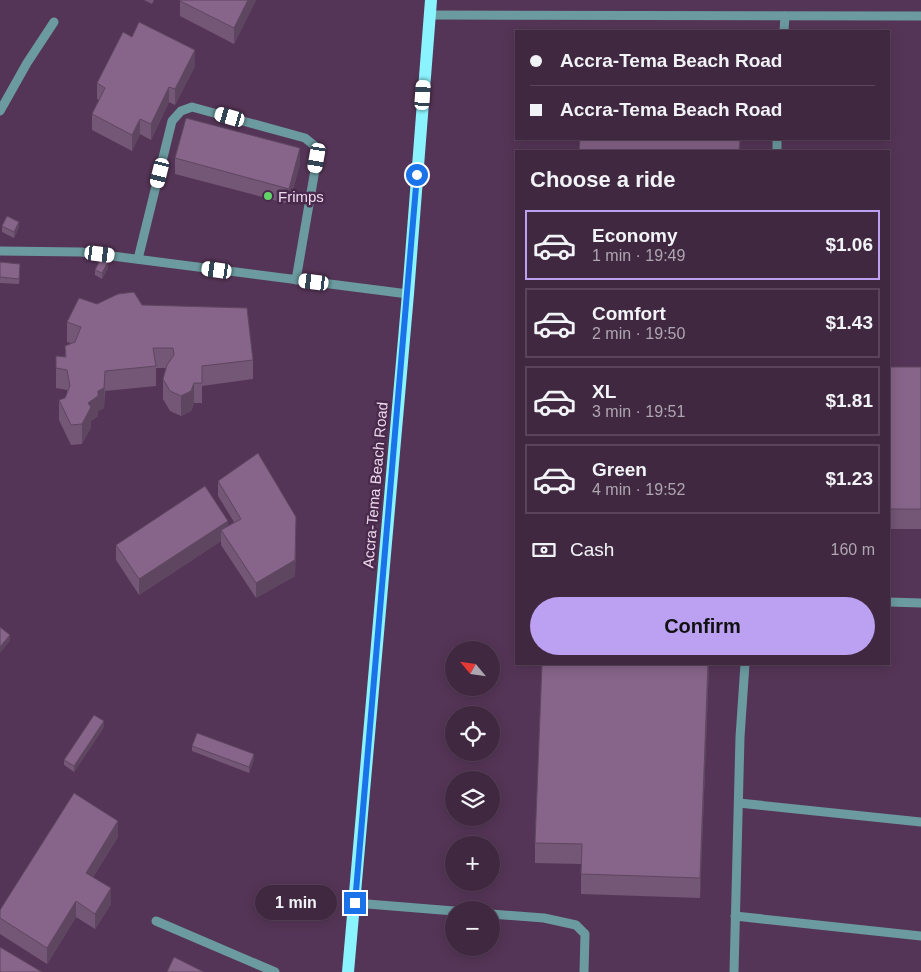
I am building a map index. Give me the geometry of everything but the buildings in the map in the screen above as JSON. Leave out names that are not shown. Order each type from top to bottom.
[{"type":"main road","name":"Accra-Tema Beach Road","points":[[348,972],[408,294],[430,0]]},
{"type":"street","points":[[430,15],[650,17],[921,16]]},
{"type":"street","points":[[784,30],[785,16]]},
{"type":"street","points":[[0,111],[27,63],[54,22]]},
{"type":"street","points":[[138,259],[172,121],[181,111],[192,107],[305,138],[315,146],[317,158],[296,280]]},
{"type":"street","points":[[0,251],[81,252],[408,294]]},
{"type":"street","points":[[890,602],[921,603]]},
{"type":"street","points":[[734,972],[745,665]]},
{"type":"street","points":[[739,803],[921,822]]},
{"type":"street","points":[[355,903],[445,910]]},
{"type":"street","points":[[500,915],[544,918],[576,925],[585,934],[584,972]]},
{"type":"street","points":[[735,916],[921,936]]},
{"type":"street","points":[[156,922],[275,972]]},
{"type":"place","name":"Frimps","points":[[268,196]]},
{"type":"route","points":[[355,903],[417,175]]}]
